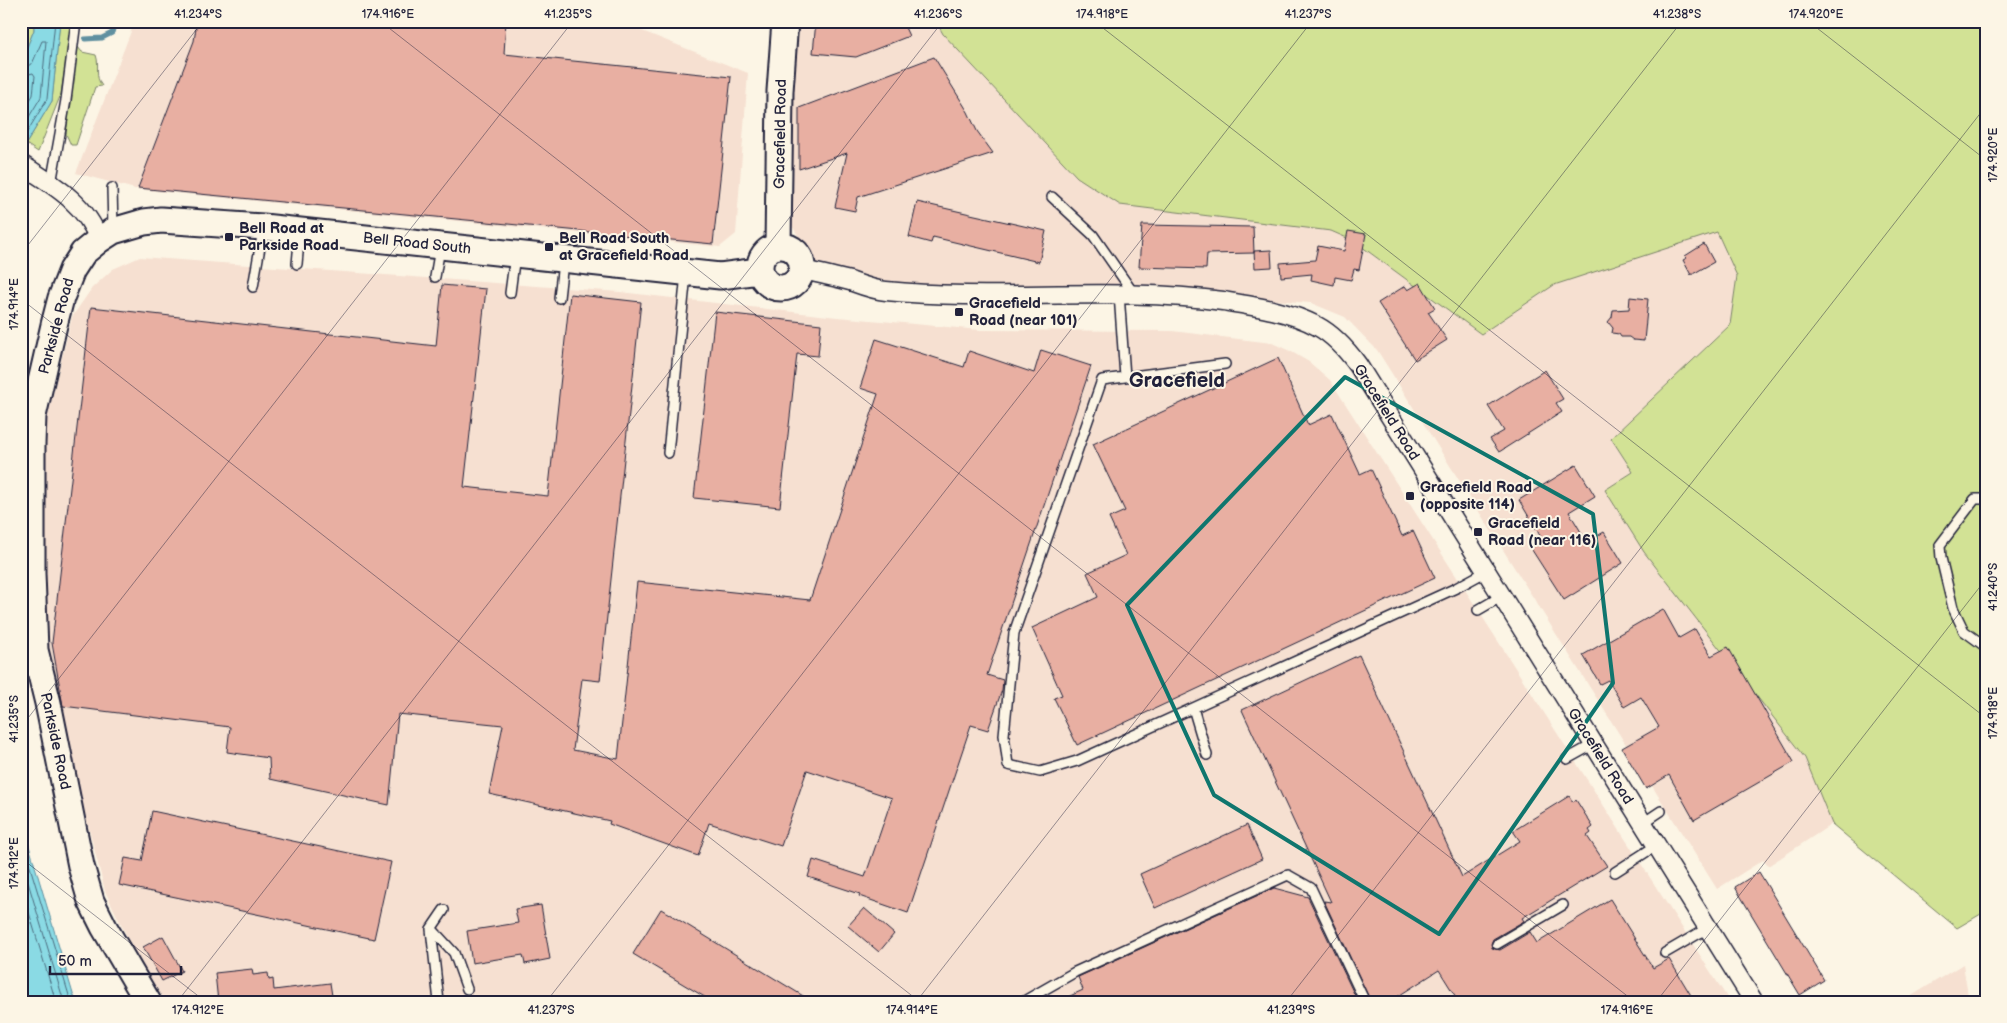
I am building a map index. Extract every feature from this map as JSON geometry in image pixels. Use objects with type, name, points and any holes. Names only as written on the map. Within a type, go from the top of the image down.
[{"type":"main road","name":"Gracefield Road","points":[[778,246],[780,91],[785,21]]},
{"type":"main road","name":"Bell Road South","points":[[106,236],[137,224],[161,220],[263,227],[720,276],[759,270]]},
{"type":"main road","name":"Parkside Road","points":[[106,236],[84,253],[72,270],[61,298],[33,416],[32,573],[35,650],[50,712],[81,866],[91,901],[148,1002]]},
{"type":"main road","points":[[778,246],[792,250],[801,262],[802,270],[795,283],[781,289],[766,284],[759,270],[764,254],[778,246]]},
{"type":"street","points":[[21,164],[68,196],[106,236]]},
{"type":"street","name":"Gracefield Road","points":[[802,270],[884,291],[1001,295],[1173,295],[1244,304],[1290,315],[1318,326],[1336,339],[1358,365],[1754,1002]]},
{"type":"lane","points":[[51,184],[66,100],[76,21]]},
{"type":"lane","points":[[106,236],[112,188]]},
{"type":"lane","points":[[1052,197],[1093,235],[1126,294],[1125,377]]},
{"type":"lane","points":[[253,287],[263,227]]},
{"type":"lane","points":[[297,264],[300,231]]},
{"type":"lane","points":[[435,277],[441,245]]},
{"type":"lane","points":[[510,293],[515,253]]},
{"type":"lane","points":[[559,298],[564,258]]},
{"type":"lane","points":[[668,453],[686,271]]},
{"type":"lane","points":[[1224,364],[1102,380],[1014,634],[1004,735],[1008,765],[1040,772],[1077,761],[1456,588],[1487,572]]},
{"type":"lane","points":[[1986,499],[1975,499],[1940,545],[1941,558],[1953,608],[1964,631],[1986,646]]},
{"type":"lane","points":[[1478,610],[1502,596]]},
{"type":"lane","points":[[1192,708],[1207,755]]},
{"type":"lane","points":[[1567,759],[1594,744]]},
{"type":"lane","points":[[1643,823],[1661,811]]},
{"type":"lane","points":[[1615,872],[1657,845]]},
{"type":"lane","points":[[1026,1000],[1074,972],[1288,875],[1311,888],[1365,1002]]},
{"type":"lane","points":[[1497,944],[1563,905]]},
{"type":"lane","points":[[439,1002],[432,929],[444,910]]},
{"type":"lane","points":[[1665,953],[1708,928]]},
{"type":"lane","points":[[432,929],[454,953],[466,989]]},
{"type":"highlighted area","points":[[1345,377],[1593,514],[1613,683],[1439,934],[1214,795],[1127,605]]},
{"type":"shaded area","points":[[135,21],[617,21],[748,73],[736,234],[720,247],[135,189],[76,173]]},
{"type":"shaded area","points":[[800,21],[936,21],[943,34],[1077,177],[1120,205],[1331,231],[1354,241],[1481,334],[1554,285],[1717,231],[1737,276],[1730,325],[1611,438],[1633,472],[1605,490],[1644,552],[1805,758],[1832,824],[1768,866],[1763,860],[1717,889],[1377,350],[1345,317],[1311,303],[1235,297],[898,288],[819,268],[792,226],[782,196]]},
{"type":"shaded area","points":[[140,257],[620,292],[837,317],[980,330],[1172,331],[1272,343],[1290,351],[1309,362],[1330,380],[1730,1002],[165,1002],[133,949],[105,891],[45,658],[40,446],[72,317],[92,288],[113,269]]},
{"type":"shaded area","points":[[1963,964],[1969,1002],[1902,1002]]},
{"type":"green space","points":[[21,21],[34,21],[34,30],[21,62]]},
{"type":"green space","points":[[60,21],[72,21],[61,94],[38,152],[26,144],[52,101]]},
{"type":"green space","points":[[936,21],[1986,21],[1986,911],[1957,928],[1832,824],[1805,758],[1644,552],[1605,490],[1633,472],[1611,438],[1730,325],[1737,276],[1717,232],[1554,285],[1481,334],[1354,241],[1331,231],[1120,205],[1077,177],[943,34]]},
{"type":"green space","points":[[77,46],[82,52],[96,55],[98,78],[102,86],[95,87],[76,145],[71,145],[66,134]]},
{"type":"water","points":[[34,21],[60,21],[52,101],[21,152],[21,62],[34,30]]},
{"type":"water","points":[[21,819],[77,1002],[26,1002],[21,990]]},
{"type":"building","points":[[197,21],[506,21],[504,54],[731,77],[713,244],[138,188],[194,41]]},
{"type":"building","points":[[816,21],[902,21],[909,36],[856,57],[813,53]]},
{"type":"building","points":[[934,57],[968,112],[977,131],[993,153],[858,197],[855,211],[835,207],[847,153],[799,169],[799,108]]},
{"type":"building","points":[[917,202],[1046,231],[1039,262],[933,237],[931,243],[909,237]]},
{"type":"building","points":[[1142,225],[1253,227],[1254,253],[1207,254],[1206,269],[1139,267]]},
{"type":"building","points":[[1348,231],[1366,234],[1359,270],[1354,269],[1351,280],[1335,277],[1334,285],[1311,280],[1312,274],[1281,277],[1280,263],[1315,260],[1318,246],[1344,251]]},
{"type":"building","points":[[1704,244],[1714,262],[1691,275],[1683,260],[1687,258],[1685,256]]},
{"type":"building","points":[[1271,250],[1272,267],[1255,268],[1254,251]]},
{"type":"building","points":[[1420,283],[1435,308],[1428,312],[1447,340],[1415,360],[1378,303],[1405,286],[1408,290]]},
{"type":"building","points":[[442,285],[486,289],[464,487],[548,496],[570,294],[641,302],[600,681],[582,679],[573,750],[618,759],[637,582],[810,600],[878,394],[860,388],[876,339],[964,367],[969,351],[1034,373],[1041,350],[1091,366],[987,675],[1003,680],[1002,690],[988,730],[971,725],[908,913],[859,896],[860,894],[808,877],[813,860],[865,877],[892,798],[807,770],[781,846],[709,823],[698,856],[609,824],[610,821],[489,794],[503,725],[398,714],[389,805],[270,779],[269,758],[227,752],[230,727],[63,706],[52,643],[91,307],[436,346]]},
{"type":"building","points":[[1630,297],[1648,299],[1644,341],[1621,337],[1619,334],[1612,333],[1613,328],[1608,322],[1612,317],[1613,310],[1629,309]]},
{"type":"building","points":[[715,312],[821,324],[818,356],[797,354],[780,507],[694,498]]},
{"type":"building","points":[[1278,358],[1308,425],[1332,414],[1360,474],[1371,469],[1402,536],[1413,531],[1435,578],[1077,745],[1054,698],[1062,695],[1032,628],[1098,597],[1087,573],[1126,555],[1109,518],[1125,511],[1093,444]]},
{"type":"building","points":[[1545,370],[1563,399],[1556,403],[1562,412],[1499,452],[1490,439],[1504,431],[1488,406]]},
{"type":"building","points":[[1576,465],[1595,496],[1569,512],[1587,542],[1604,532],[1623,563],[1564,600],[1530,547],[1542,539],[1519,500]]},
{"type":"building","points":[[1663,609],[1679,638],[1695,629],[1711,656],[1728,647],[1794,762],[1694,820],[1669,775],[1646,789],[1622,748],[1659,727],[1641,697],[1624,707],[1608,680],[1600,684],[1583,655]]},
{"type":"building","points":[[1359,655],[1462,877],[1520,841],[1513,831],[1569,796],[1573,802],[1576,800],[1593,827],[1589,830],[1591,833],[1587,836],[1607,866],[1522,918],[1524,921],[1493,939],[1492,948],[1500,950],[1530,932],[1537,943],[1610,899],[1653,968],[1669,959],[1695,1002],[1459,1002],[1439,970],[1389,1002],[1371,1002],[1324,901],[1331,902],[1242,710]]},
{"type":"building","points":[[152,811],[391,862],[374,939],[119,885],[125,858],[142,861]]},
{"type":"building","points":[[1247,825],[1262,859],[1155,908],[1140,874]]},
{"type":"building","points":[[1759,872],[1824,980],[1800,995],[1735,887]]},
{"type":"building","points":[[1274,888],[1308,897],[1358,1002],[1057,1002],[1083,990],[1078,977]]},
{"type":"building","points":[[541,905],[550,959],[525,964],[523,955],[472,963],[467,931],[518,923],[515,909]]},
{"type":"building","points":[[864,908],[894,934],[879,952],[848,926]]},
{"type":"building","points":[[661,909],[813,1002],[713,1002],[633,954]]},
{"type":"building","points":[[163,936],[182,971],[162,981],[143,947]]},
{"type":"building","points":[[252,969],[253,975],[268,973],[269,980],[273,979],[274,990],[330,983],[333,1002],[218,1002],[215,973]]},
{"type":"waterway","points":[[85,39],[102,38],[112,33],[115,21]]},
{"type":"place","name":"Bell Road at Parkside Road","points":[[229,237]]},
{"type":"place","name":"Bell Road South at Gracefield Road","points":[[549,247]]},
{"type":"place","name":"Gracefield Road (near 101)","points":[[959,312]]},
{"type":"place","name":"Gracefield Road (opposite 114)","points":[[1410,496]]},
{"type":"place","name":"Gracefield Road (near 116)","points":[[1478,532]]},
{"type":"district","name":"Gracefield","points":[[1177,380]]}]
